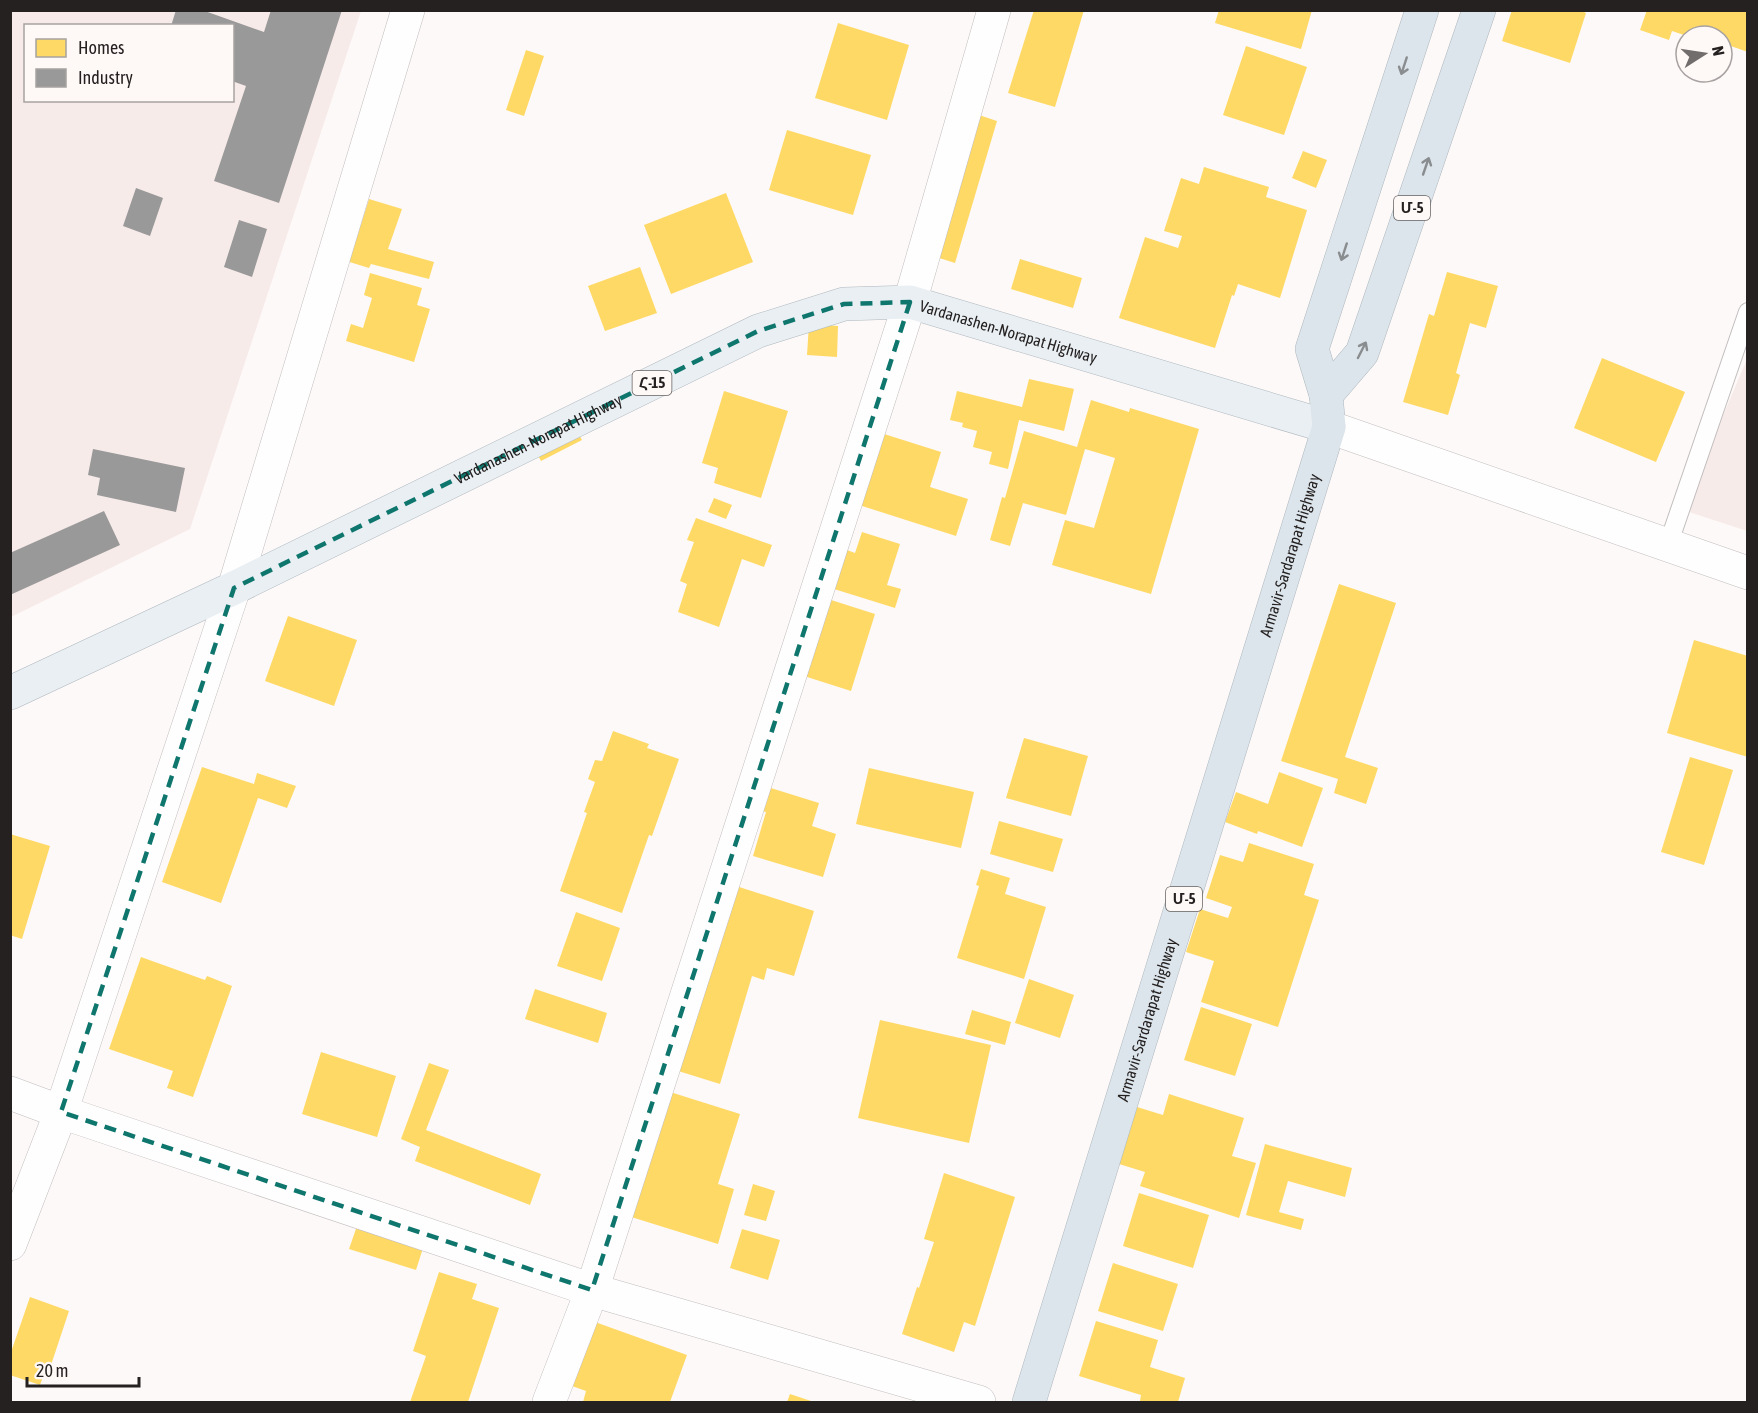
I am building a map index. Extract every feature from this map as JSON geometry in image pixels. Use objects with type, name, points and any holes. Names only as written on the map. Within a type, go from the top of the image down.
[{"type":"highway","points":[[1327,411],[1312,349],[1422,10]]},
{"type":"highway","name":"Armavir-Sardarapat Highway","points":[[1029,1402],[1327,411],[1362,353],[1479,10]]},
{"type":"main road","name":"Vardanashen-Norapat Highway","points":[[10,693],[234,588],[758,331],[844,304],[910,302],[1327,411]]},
{"type":"street","points":[[10,1244],[61,1112],[234,588],[408,10]]},
{"type":"street","points":[[549,1402],[592,1290],[910,302],[994,10]]},
{"type":"street","points":[[1327,411],[1668,545],[1748,573]]},
{"type":"street","points":[[10,1094],[592,1290],[979,1402]]},
{"type":"lane","points":[[1668,545],[1748,312]]},
{"type":"highlighted area","points":[[910,302],[592,1290],[61,1112],[234,588],[758,331],[844,304]]},
{"type":"shaded area","points":[[11,11],[361,11],[190,529],[11,617]]},
{"type":"shaded area","points":[[1747,359],[1747,531],[1683,510]]},
{"type":"building: Homes","points":[[1034,10],[1084,10],[1055,107],[1008,93]]},
{"type":"building: Homes","points":[[1219,10],[1312,10],[1301,49],[1215,23]]},
{"type":"building: Homes","points":[[1512,10],[1580,10],[1586,13],[1570,63],[1502,41]]},
{"type":"building: Homes","points":[[1647,10],[1743,10],[1748,12],[1748,52],[1734,47],[1734,24],[1674,24],[1674,32],[1672,31],[1669,40],[1640,30]]},
{"type":"building: Homes","points":[[838,23],[909,45],[887,120],[815,98]]},
{"type":"building: Homes","points":[[1246,46],[1307,67],[1284,135],[1223,115]]},
{"type":"building: Homes","points":[[526,50],[544,56],[524,116],[506,110]]},
{"type":"building: Homes","points":[[976,114],[997,121],[955,263],[933,256]]},
{"type":"building: Homes","points":[[787,130],[871,155],[853,215],[769,190]]},
{"type":"building: Homes","points":[[1303,151],[1327,160],[1316,188],[1292,178]]},
{"type":"building: Homes","points":[[1204,167],[1269,187],[1266,197],[1307,210],[1280,298],[1238,284],[1234,296],[1232,295],[1215,348],[1119,318],[1145,237],[1178,248],[1182,236],[1164,231],[1181,178],[1199,184]]},
{"type":"building: Homes","points":[[726,193],[753,262],[671,294],[644,225]]},
{"type":"building: Homes","points":[[369,199],[402,209],[388,249],[434,262],[429,279],[371,264],[369,268],[330,256],[356,240]]},
{"type":"building: Homes","points":[[1020,259],[1082,278],[1073,308],[1011,289]]},
{"type":"building: Homes","points":[[640,267],[657,313],[605,331],[588,286]]},
{"type":"building: Homes","points":[[1447,272],[1498,286],[1486,328],[1470,323],[1456,373],[1460,375],[1448,415],[1403,402],[1429,314],[1434,316]]},
{"type":"building: Homes","points":[[370,273],[422,288],[417,305],[430,309],[414,362],[346,341],[351,324],[363,328],[372,298],[364,295]]},
{"type":"building: Homes","points":[[809,324],[838,326],[837,357],[807,355]]},
{"type":"building: Homes","points":[[1602,358],[1685,392],[1656,462],[1574,428]]},
{"type":"building: Homes","points":[[1029,379],[1074,389],[1064,431],[1019,420],[1008,469],[989,464],[992,452],[973,447],[977,431],[962,427],[963,423],[950,420],[957,391],[1022,407]]},
{"type":"building: Homes","points":[[724,391],[788,411],[761,498],[714,483],[718,468],[702,463]]},
{"type":"building: Homes","points":[[1091,400],[1129,412],[1130,408],[1199,429],[1151,594],[1052,565],[1065,520],[1094,528],[1115,458],[1085,449],[1066,515],[1023,503],[1010,546],[990,540],[1002,497],[1005,498],[1024,431],[1077,447]]},
{"type":"building: Homes","points":[[575,428],[582,440],[541,461],[534,448]]},
{"type":"building: Homes","points":[[881,433],[941,452],[930,487],[968,499],[956,536],[859,505]]},
{"type":"building: Homes","points":[[714,498],[732,505],[726,519],[708,512]]},
{"type":"building: Homes","points":[[696,518],[772,545],[764,567],[742,559],[719,627],[678,612],[687,584],[680,581],[694,542],[687,540]]},
{"type":"building: Homes","points":[[862,532],[900,544],[887,585],[901,589],[895,608],[834,589],[847,550],[855,553]]},
{"type":"building: Homes","points":[[1339,584],[1396,603],[1345,757],[1378,768],[1366,804],[1334,793],[1338,779],[1281,761]]},
{"type":"building: Homes","points":[[828,599],[875,614],[851,691],[804,676]]},
{"type":"building: Homes","points":[[288,616],[357,640],[334,706],[265,681]]},
{"type":"building: Homes","points":[[1694,640],[1748,656],[1748,757],[1667,733]]},
{"type":"building: Homes","points":[[613,731],[649,744],[647,748],[679,759],[622,913],[560,891],[587,813],[584,812],[595,782],[588,779],[595,760],[602,761]]},
{"type":"building: Homes","points":[[1024,738],[1088,756],[1071,816],[1006,798]]},
{"type":"building: Homes","points":[[1690,757],[1733,770],[1704,865],[1661,852]]},
{"type":"building: Homes","points":[[202,767],[254,784],[257,773],[296,786],[287,808],[258,798],[221,903],[162,882]]},
{"type":"building: Homes","points":[[869,768],[974,792],[961,848],[856,824]]},
{"type":"building: Homes","points":[[1279,772],[1323,788],[1302,847],[1225,822],[1236,792],[1268,804]]},
{"type":"building: Homes","points":[[761,785],[819,803],[812,826],[836,834],[823,877],[753,856],[766,812],[753,809]]},
{"type":"building: Homes","points":[[999,821],[1063,839],[1053,872],[990,854]]},
{"type":"building: Homes","points":[[10,834],[50,846],[22,939],[10,935]]},
{"type":"building: Homes","points":[[1249,843],[1314,864],[1304,895],[1319,900],[1278,1027],[1201,1002],[1214,961],[1186,952],[1200,909],[1228,918],[1232,907],[1206,898],[1220,855],[1243,862]]},
{"type":"building: Homes","points":[[981,869],[1010,878],[1005,894],[1046,907],[1024,979],[957,958],[979,886],[976,885]]},
{"type":"building: Homes","points":[[733,885],[814,911],[794,976],[767,968],[764,980],[752,976],[720,1084],[675,1070]]},
{"type":"building: Homes","points":[[576,912],[620,928],[602,981],[557,966]]},
{"type":"building: Homes","points":[[141,957],[205,980],[207,976],[232,986],[193,1097],[167,1088],[173,1071],[109,1049]]},
{"type":"building: Homes","points":[[1029,979],[1074,995],[1060,1038],[1015,1023]]},
{"type":"building: Homes","points":[[535,989],[607,1013],[598,1043],[525,1019]]},
{"type":"building: Homes","points":[[1201,1007],[1252,1024],[1235,1076],[1184,1060]]},
{"type":"building: Homes","points":[[972,1010],[1011,1022],[1005,1045],[965,1034]]},
{"type":"building: Homes","points":[[880,1020],[991,1045],[969,1143],[858,1118]]},
{"type":"building: Homes","points":[[321,1052],[396,1076],[377,1137],[302,1114]]},
{"type":"building: Homes","points":[[429,1063],[449,1070],[426,1130],[541,1174],[530,1205],[415,1161],[420,1147],[401,1139]]},
{"type":"building: Homes","points":[[667,1091],[740,1114],[718,1184],[734,1189],[718,1244],[628,1216]]},
{"type":"building: Homes","points":[[1169,1094],[1244,1118],[1232,1156],[1256,1163],[1239,1218],[1140,1186],[1145,1172],[1119,1164],[1137,1107],[1163,1115]]},
{"type":"building: Homes","points":[[1265,1144],[1352,1168],[1345,1197],[1288,1181],[1279,1212],[1304,1219],[1301,1230],[1246,1215]]},
{"type":"building: Homes","points":[[944,1173],[1015,1197],[975,1326],[964,1322],[954,1352],[902,1334],[934,1242],[924,1239]]},
{"type":"building: Homes","points":[[753,1184],[775,1191],[766,1221],[744,1215]]},
{"type":"building: Homes","points":[[1139,1193],[1209,1215],[1193,1268],[1123,1246]]},
{"type":"building: Homes","points":[[358,1223],[424,1245],[416,1270],[349,1249]]},
{"type":"building: Homes","points":[[742,1229],[780,1240],[768,1280],[730,1268]]},
{"type":"building: Homes","points":[[1113,1263],[1178,1284],[1163,1331],[1098,1311]]},
{"type":"building: Homes","points":[[439,1272],[477,1284],[472,1299],[499,1308],[468,1402],[410,1402],[426,1356],[413,1351]]},
{"type":"building: Homes","points":[[30,1297],[69,1311],[51,1365],[48,1363],[40,1385],[10,1375],[10,1355]]},
{"type":"building: Homes","points":[[1096,1321],[1158,1340],[1150,1367],[1185,1378],[1178,1402],[1140,1401],[1141,1395],[1079,1376]]},
{"type":"building: Homes","points":[[595,1322],[687,1355],[670,1402],[583,1402],[586,1391],[572,1386]]},
{"type":"building: Homes","points":[[790,1394],[814,1402],[787,1402]]},
{"type":"building: Industry","points":[[176,10],[202,10],[264,32],[271,10],[342,10],[279,203],[214,181],[246,86],[234,82],[234,24],[172,24]]},
{"type":"building: Industry","points":[[136,188],[163,198],[150,236],[123,226]]},
{"type":"building: Industry","points":[[239,220],[267,229],[252,277],[224,267]]},
{"type":"building: Industry","points":[[93,449],[185,468],[176,512],[97,495],[100,478],[88,475]]},
{"type":"building: Industry","points":[[104,511],[120,545],[10,595],[10,553]]}]
